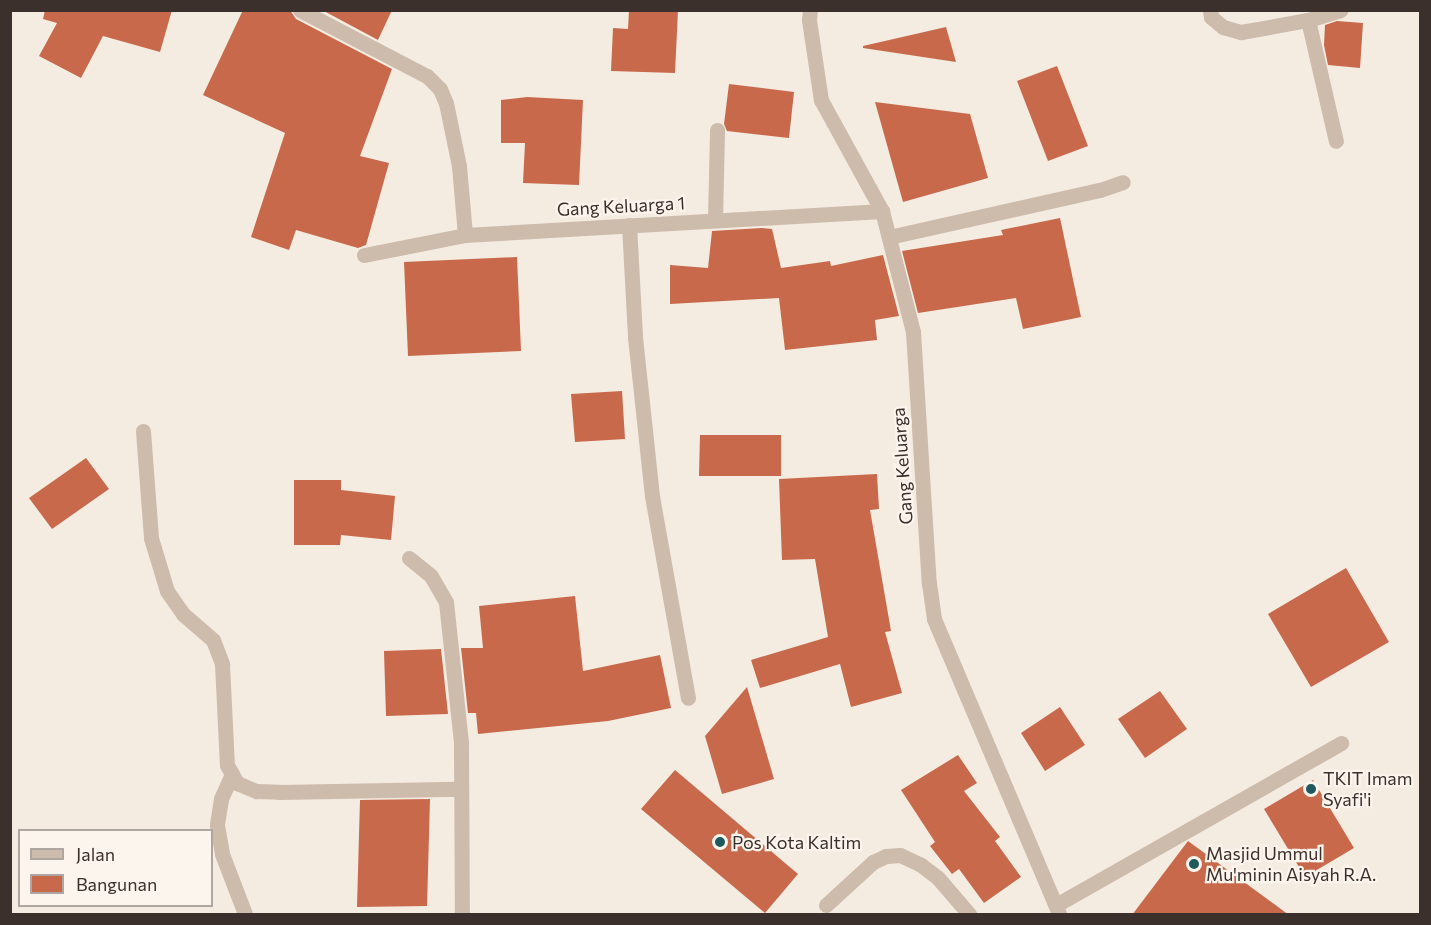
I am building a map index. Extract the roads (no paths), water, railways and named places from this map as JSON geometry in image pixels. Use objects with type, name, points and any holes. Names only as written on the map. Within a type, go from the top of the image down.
[{"type":"street","points":[[300,10],[428,76],[440,89],[446,103],[459,166],[465,235]]},
{"type":"street","name":"Gang Keluarga","points":[[810,10],[809,20],[821,100],[882,211],[913,332],[929,583],[934,619],[1058,910]]},
{"type":"street","points":[[1210,10],[1211,17],[1223,27],[1241,32],[1308,20],[1341,10]]},
{"type":"street","points":[[1308,20],[1336,141]]},
{"type":"street","points":[[715,220],[717,130]]},
{"type":"street","points":[[889,237],[1100,190],[1123,182]]},
{"type":"street","name":"Gang Keluarga 1","points":[[364,255],[465,235],[882,211]]},
{"type":"street","points":[[629,225],[635,337],[652,496],[688,698]]},
{"type":"street","points":[[143,431],[151,538],[166,591],[183,614],[213,640],[222,664],[227,765],[237,783],[256,791],[459,789]]},
{"type":"street","points":[[409,558],[431,576],[446,602],[461,743],[459,789],[462,915]]},
{"type":"street","points":[[1058,910],[1341,743]]},
{"type":"street","points":[[232,774],[221,800],[217,825],[222,854],[245,915]]},
{"type":"street","points":[[825,906],[873,862],[886,856],[900,855],[921,865],[938,878],[969,915]]},
{"type":"place","name":"TKIT Imam Syafi'i","points":[[1311,789]]},
{"type":"place","name":"Pos Kota Kaltim","points":[[720,842]]},
{"type":"place","name":"Masjid Ummul Mu'minin Aisyah R.A.","points":[[1194,864]]}]
